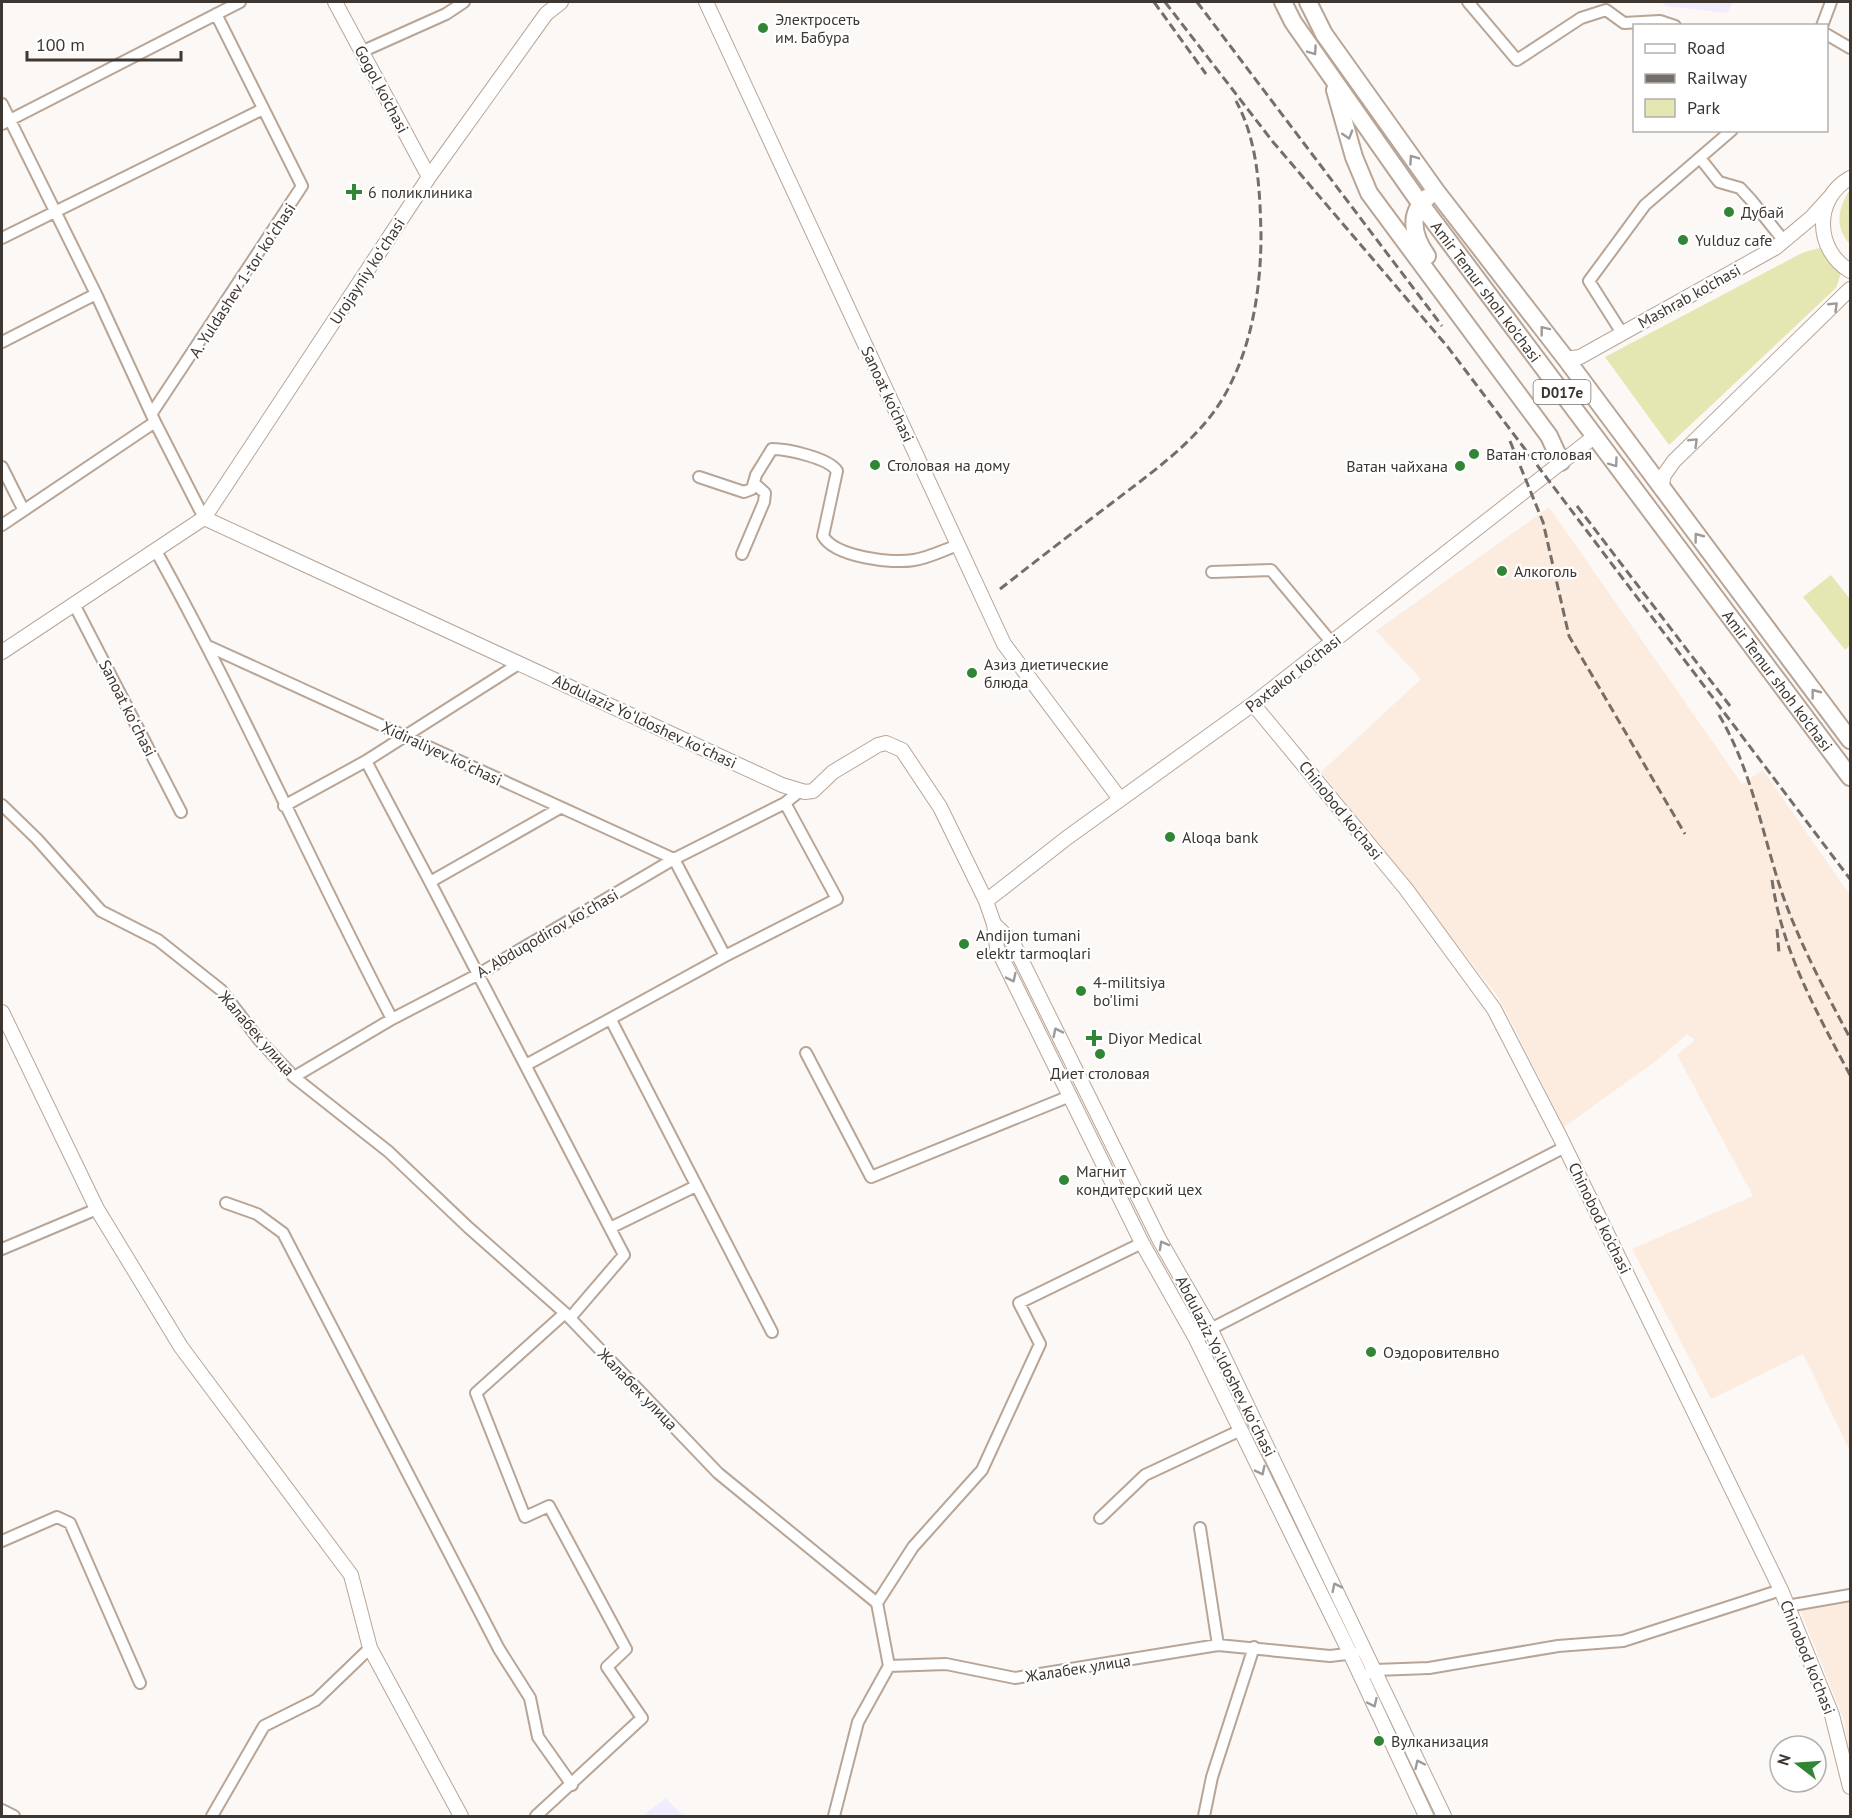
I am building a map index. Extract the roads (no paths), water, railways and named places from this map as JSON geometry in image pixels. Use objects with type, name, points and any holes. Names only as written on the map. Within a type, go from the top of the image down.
[{"type":"main road","name":"Gogol ko'chasi","points":[[335,2],[429,177]]},
{"type":"main road","name":"Urоjayniy koʻchasi","points":[[204,518],[429,177],[546,14],[561,2]]},
{"type":"main road","name":"Sanoat ko'chasi","points":[[706,2],[1004,644],[1120,799]]},
{"type":"main road","name":"Amir Temur shoh ko'chasi","points":[[1283,2],[1293,22],[1420,204],[1851,777]]},
{"type":"main road","name":"Amir Temur shoh ko'chasi","points":[[1311,4],[1324,34],[1436,191],[1566,359],[1851,740]]},
{"type":"main road","points":[[1332,79],[1352,148],[1370,193],[1549,436],[1561,462]]},
{"type":"main road","name":"Mashrab ko'chasi","points":[[1566,359],[1580,357],[1784,241],[1811,218],[1850,178]]},
{"type":"main road","points":[[1436,191],[1420,204],[1414,218],[1418,244],[1560,438],[1561,462]]},
{"type":"main road","points":[[1831,196],[1823,220],[1826,245],[1835,259],[1851,271]]},
{"type":"main road","points":[[1661,488],[1665,475],[1674,461],[1851,290]]},
{"type":"main road","name":"Paxtakor ko'chasi","points":[[986,901],[1120,799],[1253,704],[1595,436]]},
{"type":"main road","points":[[2,652],[204,518]]},
{"type":"main road","name":"Abdulaziz Yoʻldoshev koʻchasi","points":[[204,518],[782,785],[813,791],[833,772],[878,745],[896,746],[906,754],[940,807],[986,901],[994,924],[997,948],[1142,1243],[1195,1337],[1241,1430],[1350,1653],[1426,1816]]},
{"type":"main road","name":"Chinobod ko'chasi","points":[[1253,704],[1406,889],[1490,1003],[1565,1147],[1781,1590],[1832,1715],[1851,1787]]},
{"type":"main road","name":"Abdulaziz Yoʻldoshev koʻchasi","points":[[994,924],[1012,941],[1159,1239],[1210,1328],[1444,1816]]},
{"type":"main road","points":[[2,1012],[97,1209],[182,1347],[351,1575],[370,1648],[461,1816]]},
{"type":"main road","points":[[1084,1123],[1098,1115]]},
{"type":"street","points":[[5,122],[240,2]]},
{"type":"street","points":[[361,52],[446,14],[464,2]]},
{"type":"street","points":[[1468,2],[1517,60],[1581,18],[1606,10],[1624,22],[1660,21],[1669,24]]},
{"type":"street","points":[[1823,24],[1831,2]]},
{"type":"street","name":"A. Yuldashev 1-tor koʻchasi","points":[[154,418],[302,188],[216,14]]},
{"type":"street","points":[[1828,35],[1851,48]]},
{"type":"street","points":[[2,105],[5,122],[96,294],[204,518]]},
{"type":"street","points":[[2,238],[263,109]]},
{"type":"street","points":[[1622,333],[1589,281],[1645,205],[1730,132]]},
{"type":"street","points":[[1700,158],[1719,182],[1740,188],[1784,241]]},
{"type":"street","points":[[2,342],[96,294]]},
{"type":"street","points":[[2,525],[154,418]]},
{"type":"street","points":[[699,477],[744,492],[752,489],[756,475],[772,449],[830,462],[837,471],[837,478],[823,536],[826,541],[856,555],[891,561],[916,560],[958,545]]},
{"type":"street","points":[[2,467],[23,510]]},
{"type":"street","points":[[742,554],[764,502],[765,493],[755,484]]},
{"type":"street","points":[[156,551],[210,647],[284,806],[392,1019]]},
{"type":"street","points":[[1212,572],[1271,570],[1332,643]]},
{"type":"street","name":"Sanoat koʻchasi","points":[[74,604],[181,812]]},
{"type":"street","name":"Xidiraliyev koʻchasi","points":[[210,647],[674,859]]},
{"type":"street","points":[[284,806],[366,761],[520,663]]},
{"type":"street","points":[[366,761],[624,1255],[567,1316],[476,1393],[525,1517],[549,1506],[626,1649],[607,1667],[642,1718],[536,1816]]},
{"type":"street","name":"A. Abduqodirov koʻchasi","points":[[294,1077],[392,1019],[477,975],[674,859],[785,803],[800,790]]},
{"type":"street","points":[[526,1065],[725,956],[837,899],[785,803]]},
{"type":"street","name":"Жалабек улица","points":[[2,805],[37,839],[101,911],[158,940],[221,990],[260,1041],[294,1077],[389,1152],[567,1316],[718,1473],[877,1603]]},
{"type":"street","points":[[430,882],[560,807]]},
{"type":"street","points":[[674,859],[725,956]]},
{"type":"street","points":[[611,1020],[772,1332]]},
{"type":"street","points":[[806,1053],[871,1177],[1070,1096]]},
{"type":"street","points":[[1195,1337],[1565,1147]]},
{"type":"street","points":[[610,1228],[696,1186]]},
{"type":"street","points":[[226,1203],[257,1214],[283,1233],[500,1649],[530,1698],[538,1737],[572,1785]]},
{"type":"street","points":[[2,1249],[97,1209]]},
{"type":"street","points":[[834,1816],[858,1722],[889,1666],[877,1603],[913,1547],[982,1470],[1040,1344],[1019,1303],[1142,1243]]},
{"type":"street","points":[[1100,1518],[1145,1475],[1241,1430]]},
{"type":"street","points":[[2,1541],[57,1517],[70,1523],[140,1683]]},
{"type":"street","points":[[1200,1528],[1218,1645]]},
{"type":"street","points":[[1360,1677],[1375,1670],[1429,1668],[1558,1646],[1623,1641],[1781,1590]]},
{"type":"street","points":[[1787,1606],[1851,1595]]},
{"type":"street","name":"Жалабек улица","points":[[889,1666],[946,1664],[1015,1678],[1218,1645],[1330,1656],[1367,1652]]},
{"type":"street","points":[[1204,1816],[1212,1777],[1254,1647]]},
{"type":"street","points":[[212,1816],[264,1726],[316,1700],[370,1648]]},
{"type":"street","points":[[2,1810],[14,1816]]},
{"type":"railway","points":[[1154,2],[1206,74]]},
{"type":"railway","points":[[1165,2],[1273,142],[1447,346],[1850,879]]},
{"type":"railway","points":[[1197,2],[1442,326]]},
{"type":"railway","points":[[1000,589],[1143,480],[1176,452],[1207,421],[1230,385],[1245,350],[1250,331],[1261,254],[1260,201],[1256,166],[1249,133],[1236,101]]},
{"type":"railway","points":[[1510,441],[1543,522],[1569,636],[1685,834]]},
{"type":"railway","points":[[1577,506],[1730,706]]},
{"type":"railway","points":[[1719,715],[1747,776],[1779,884],[1794,924],[1811,963],[1850,1038]]},
{"type":"railway","points":[[1772,880],[1792,957],[1813,1005],[1850,1075]]},
{"type":"railway","points":[[1777,929],[1779,953]]},
{"type":"place","name":"Электросеть им. Бабура","points":[[763,28]]},
{"type":"place","name":"6 поликлиника","points":[[354,192]]},
{"type":"place","name":"Дубай","points":[[1729,212]]},
{"type":"place","name":"Yulduz cafe","points":[[1683,240]]},
{"type":"place","name":"Ватан столовая","points":[[1474,454]]},
{"type":"place","name":"Столовая на дому","points":[[875,465]]},
{"type":"place","name":"Ватан чайхана","points":[[1460,466]]},
{"type":"place","name":"Алкоголь","points":[[1502,571]]},
{"type":"place","name":"Азиз диетические блюда","points":[[972,673]]},
{"type":"place","name":"Aloqa bank","points":[[1170,837]]},
{"type":"place","name":"Andijon tumani elektr tarmoqlari","points":[[964,944]]},
{"type":"place","name":"4-militsiya bo'limi","points":[[1081,991]]},
{"type":"place","name":"Diyor Medical","points":[[1094,1038]]},
{"type":"place","name":"Диет столовая","points":[[1100,1054]]},
{"type":"place","name":"Магнит кондитерский цех","points":[[1064,1180]]},
{"type":"place","name":"Оэдоровителвно","points":[[1371,1352]]},
{"type":"place","name":"Вулканизация","points":[[1379,1741]]}]
